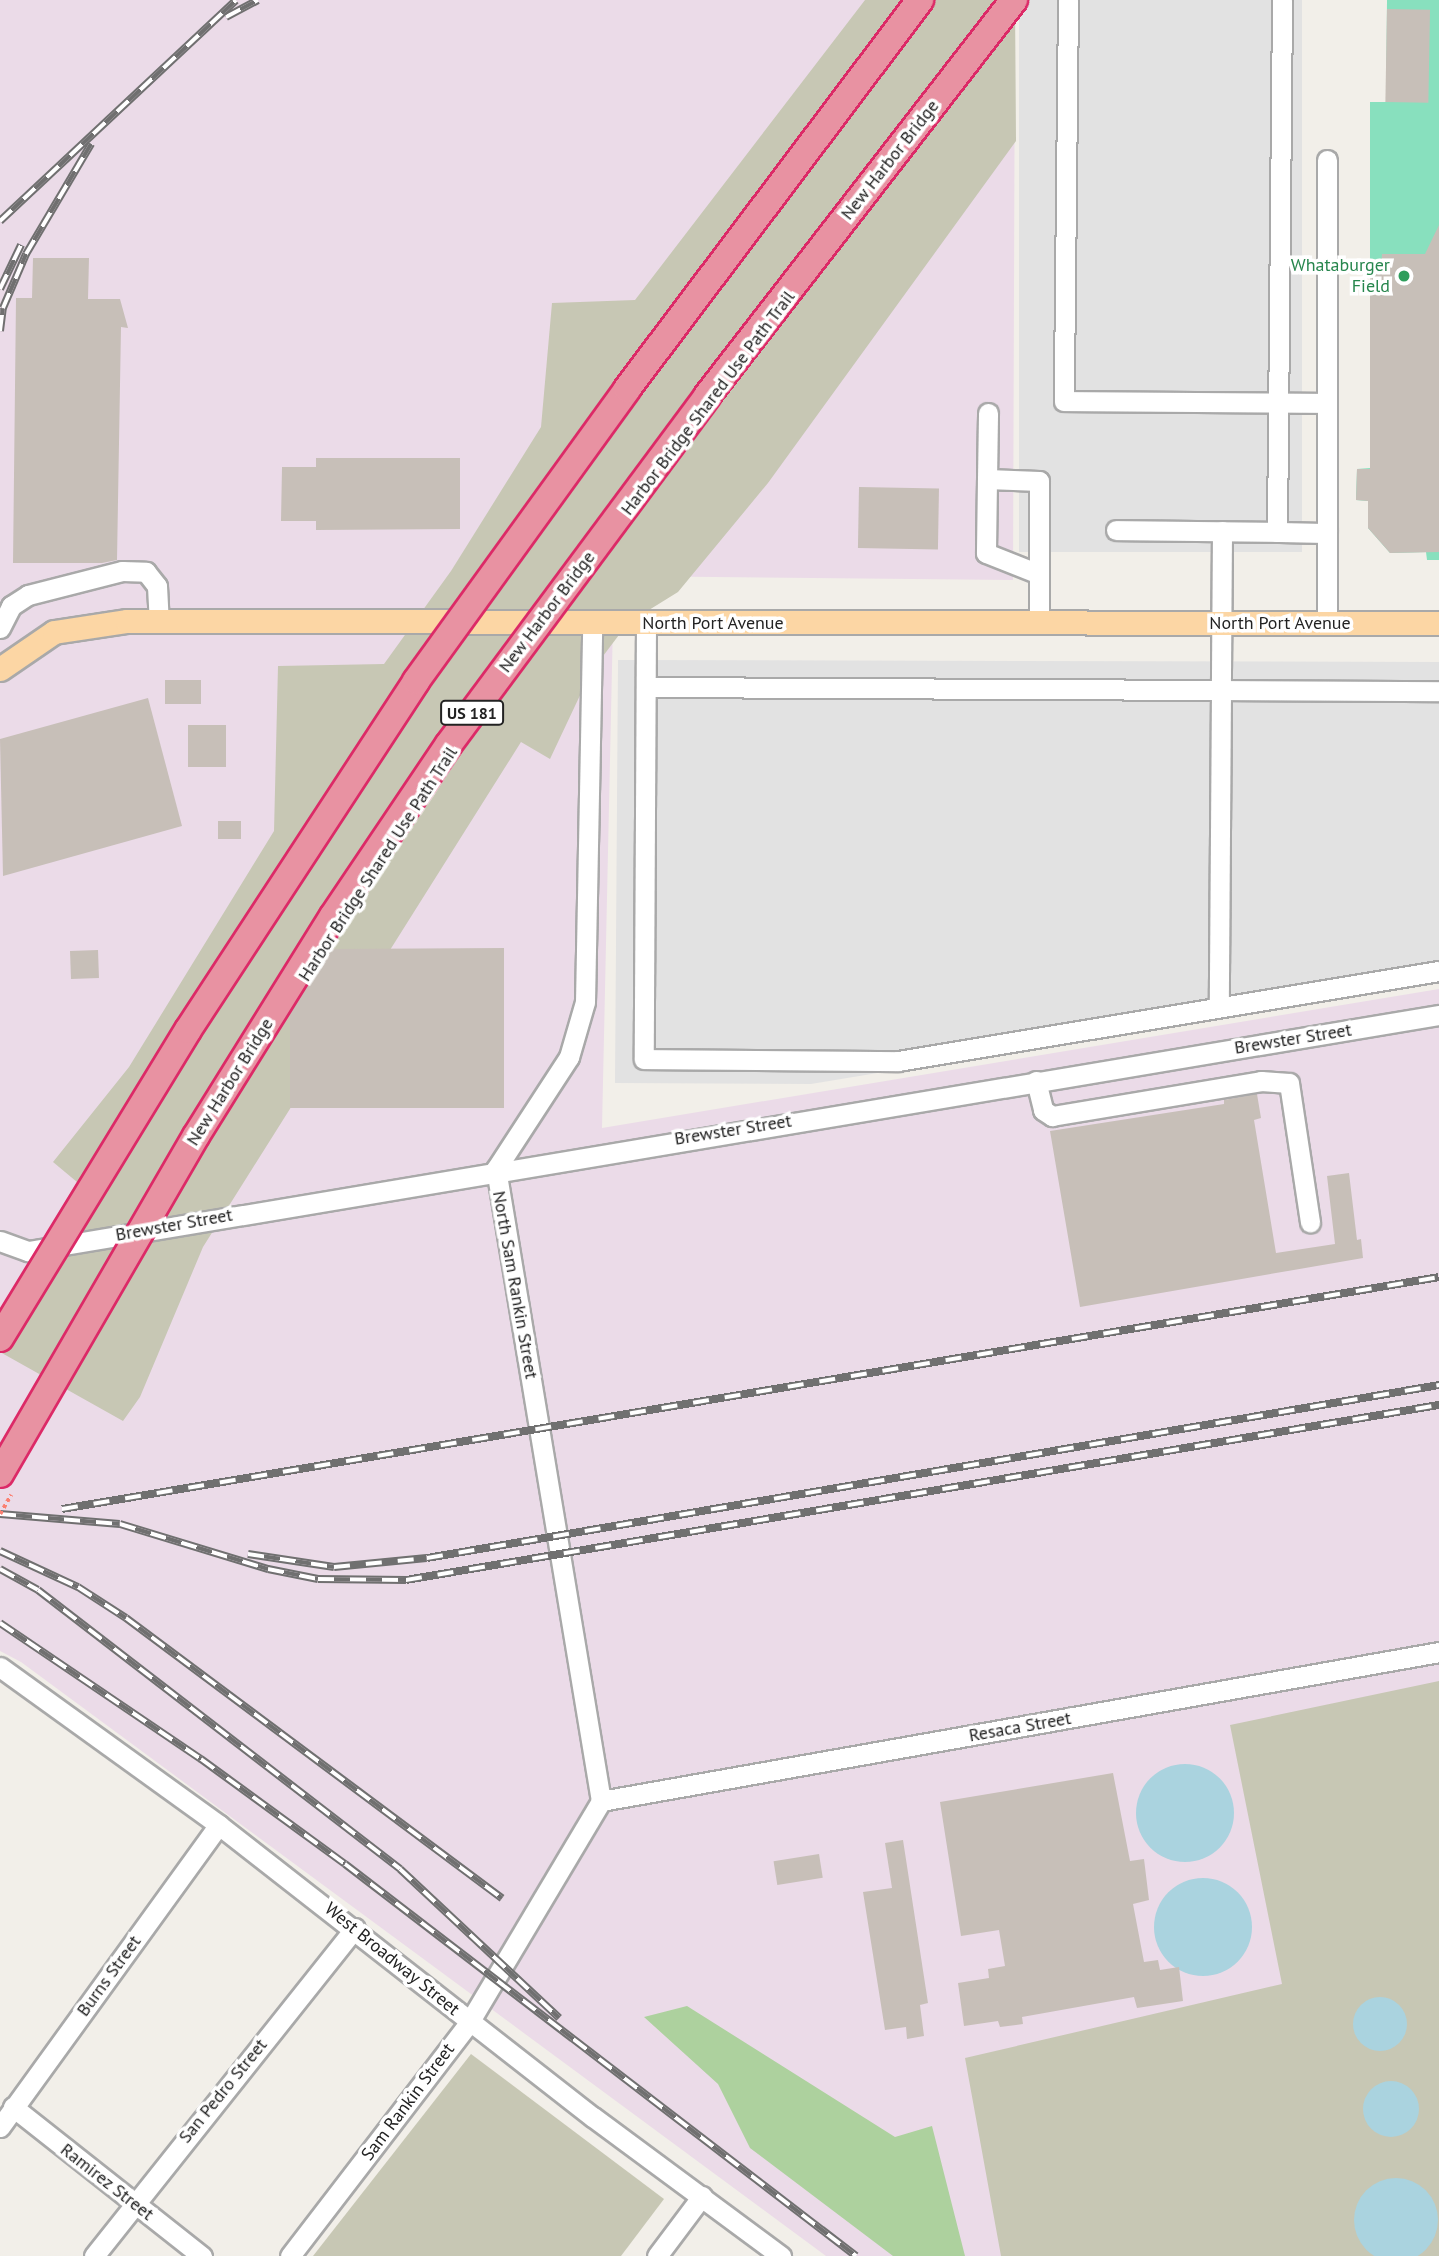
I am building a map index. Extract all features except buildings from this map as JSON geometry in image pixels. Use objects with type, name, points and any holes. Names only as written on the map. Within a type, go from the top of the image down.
[{"type":"highway","points":[[0,1338],[188,1030],[416,681],[627,389],[920,0]]},
{"type":"highway","name":"New Harbor Bridge","points":[[6,1483],[196,1136],[333,916],[449,744],[707,396],[1014,0]]},
{"type":"main road","name":"North Port Avenue","points":[[2,664],[54,632],[159,621],[1439,623]]},
{"type":"street","points":[[1068,0],[1064,401],[1327,403]]},
{"type":"street","points":[[1277,532],[1282,0]]},
{"type":"street","points":[[1327,160],[1327,623]]},
{"type":"street","points":[[988,413],[986,553],[1039,574]]},
{"type":"street","points":[[987,479],[1039,481],[1039,623]]},
{"type":"street","points":[[1116,530],[1327,533]]},
{"type":"street","points":[[1219,1007],[1222,531]]},
{"type":"street","points":[[0,628],[11,606],[28,595],[122,571],[146,572],[157,586],[159,621]]},
{"type":"street","name":"North Sam Rankin Street","points":[[592,623],[585,1002],[569,1057],[496,1169],[601,1801]]},
{"type":"street","points":[[646,623],[644,1059],[898,1061],[1439,971]]},
{"type":"street","points":[[646,687],[1439,691]]},
{"type":"street","name":"Brewster Street","points":[[0,1241],[28,1251],[496,1169],[1439,1015]]},
{"type":"street","points":[[1036,1081],[1043,1110],[1052,1115],[1261,1081],[1289,1083],[1310,1222]]},
{"type":"street","name":"Resaca Street","points":[[601,1801],[1439,1652]]},
{"type":"street","name":"West Broadway Street","points":[[0,1668],[219,1825],[355,1928],[470,2021],[781,2256]]},
{"type":"street","name":"Sam Rankin Street","points":[[290,2256],[470,2021],[520,1943],[601,1801]]},
{"type":"street","name":"Burns Street","points":[[0,2127],[219,1825]]},
{"type":"street","name":"San Pedro Street","points":[[94,2256],[133,2202],[355,1928]]},
{"type":"street","name":"Ramirez Street","points":[[13,2107],[202,2256]]},
{"type":"street","points":[[657,2256],[702,2196]]},
{"type":"path","points":[[0,1514],[6,1483]]},
{"type":"shaded area","points":[[0,0],[1015,0],[1013,580],[614,576],[602,1128],[1439,989],[1439,2256],[826,2256],[21,1662],[0,1651]]},
{"type":"shaded area","points":[[865,0],[1015,0],[1016,141],[768,483],[678,592],[628,623],[591,672],[550,759],[521,742],[203,1247],[140,1397],[123,1421],[0,1352],[0,1311],[77,1182],[53,1162],[129,1067],[274,831],[278,666],[384,664],[451,571],[541,427],[552,303],[635,300]]},
{"type":"shaded area","points":[[1019,0],[1302,0],[1302,552],[1019,552]]},
{"type":"shaded area","points":[[618,660],[1439,662],[1439,980],[811,1084],[615,1083]]},
{"type":"shaded area","points":[[1439,1681],[1439,2256],[1001,2256],[965,2058],[1282,1984],[1230,1725]]},
{"type":"shaded area","points":[[471,2054],[664,2199],[621,2256],[313,2256]]},
{"type":"green space","name":"Whataburger Field","points":[[1387,0],[1439,0],[1439,560],[1427,560],[1426,552],[1390,553],[1368,528],[1368,501],[1356,500],[1357,469],[1370,468],[1370,102],[1386,102]]},
{"type":"green space","points":[[687,2006],[895,2137],[932,2126],[965,2256],[893,2256],[750,2148],[718,2084],[644,2017]]},
{"type":"water","points":[[1185,1764],[1204,1768],[1219,1779],[1230,1794],[1234,1813],[1230,1832],[1219,1847],[1204,1858],[1185,1862],[1166,1858],[1151,1847],[1140,1832],[1136,1813],[1140,1794],[1151,1779],[1166,1768]]},
{"type":"water","points":[[1203,1878],[1222,1882],[1237,1893],[1248,1908],[1252,1927],[1248,1946],[1237,1961],[1222,1972],[1203,1976],[1184,1972],[1169,1961],[1158,1946],[1154,1927],[1158,1908],[1169,1893],[1184,1882]]},
{"type":"water","points":[[1380,1997],[1399,2005],[1407,2024],[1399,2043],[1380,2051],[1361,2043],[1353,2024],[1361,2005]]},
{"type":"water","points":[[1386,2081],[1396,2081],[1411,2089],[1417,2098],[1417,2120],[1411,2129],[1396,2137],[1386,2137],[1368,2125],[1363,2114],[1363,2104],[1375,2086]]},
{"type":"water","points":[[1396,2178],[1412,2181],[1426,2190],[1435,2204],[1438,2220],[1435,2236],[1426,2250],[1412,2259],[1396,2262],[1380,2259],[1366,2250],[1357,2236],[1354,2220],[1357,2204],[1366,2190],[1380,2181]]},
{"type":"railway","points":[[0,221],[236,0]]},
{"type":"railway","points":[[226,17],[258,0]]},
{"type":"railway","points":[[0,331],[3,308],[26,254],[91,144]]},
{"type":"railway","points":[[0,289],[21,245]]},
{"type":"railway","points":[[62,1509],[1439,1277]]},
{"type":"railway","points":[[248,1554],[334,1567],[427,1558],[1439,1385]]},
{"type":"railway","points":[[0,1514],[120,1524],[268,1569],[318,1579],[406,1580],[1439,1405]]},
{"type":"railway","points":[[0,1551],[78,1587],[126,1618],[502,1898]]},
{"type":"railway","points":[[0,1569],[38,1590],[400,1869],[559,2018]]},
{"type":"railway","points":[[0,1623],[201,1759],[345,1864],[856,2256]]},
{"type":"place","name":"Whataburger Field","points":[[1404,276]]}]
